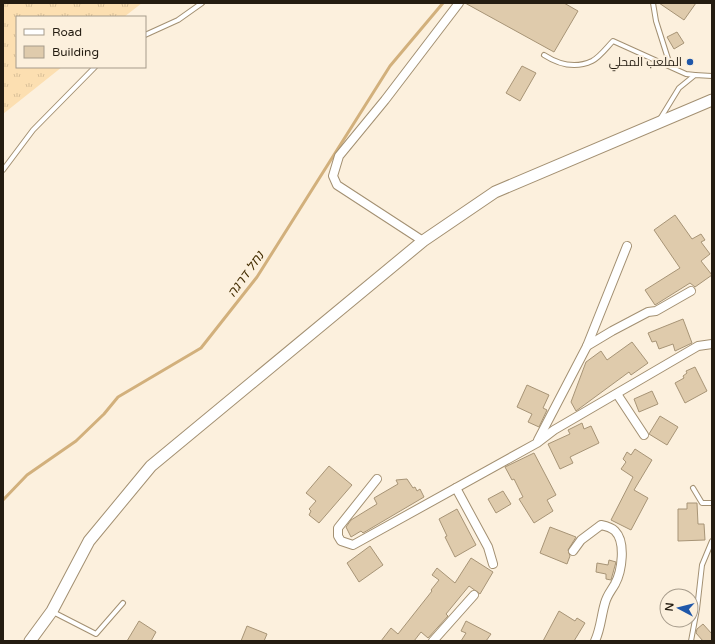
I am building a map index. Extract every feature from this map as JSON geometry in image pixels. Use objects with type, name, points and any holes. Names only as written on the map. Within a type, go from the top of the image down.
[{"type":"street","points":[[423,241],[337,185],[333,176],[339,156],[385,100],[459,3]]},
{"type":"street","points":[[33,640],[52,611],[89,541],[151,466],[423,241],[495,192],[712,100]]},
{"type":"street","points":[[537,443],[549,417],[587,346],[627,246]]},
{"type":"street","points":[[587,346],[612,330],[648,312],[656,310],[691,291]]},
{"type":"street","points":[[377,479],[341,524],[338,536],[341,541],[354,544],[537,443],[554,430],[698,346],[712,344]]},
{"type":"street","points":[[616,394],[644,435]]},
{"type":"street","points":[[456,488],[488,547],[493,564]]},
{"type":"street","points":[[573,551],[582,540],[601,524],[610,527],[616,532],[621,545],[618,575],[615,584],[608,593],[604,606],[601,628],[595,641]]},
{"type":"street","points":[[433,641],[474,595]]},
{"type":"lane","points":[[146,35],[178,20],[202,3]]},
{"type":"lane","points":[[653,3],[656,21],[670,65]]},
{"type":"lane","points":[[544,55],[565,65],[578,64],[593,60],[613,41],[670,65],[686,74],[712,76]]},
{"type":"lane","points":[[3,170],[33,130],[94,68]]},
{"type":"lane","points":[[658,122],[680,88],[695,75]]},
{"type":"lane","points":[[693,488],[702,503],[712,503]]},
{"type":"lane","points":[[691,641],[697,609],[702,565],[712,541]]},
{"type":"lane","points":[[52,611],[96,634],[123,603]]},
{"type":"green space","points":[[3,3],[142,3],[125,16],[16,16],[16,68],[61,68],[3,114]]},
{"type":"building","points":[[465,3],[564,3],[578,11],[554,52]]},
{"type":"building","points":[[659,3],[696,3],[684,20]]},
{"type":"building","points":[[677,32],[684,43],[674,49],[667,37]]},
{"type":"building","points":[[522,66],[536,73],[520,101],[506,93]]},
{"type":"building","points":[[675,215],[692,239],[701,234],[705,240],[701,242],[710,254],[701,261],[712,275],[695,287],[690,283],[655,305],[645,290],[680,268],[654,230]]},
{"type":"building","points":[[683,319],[692,343],[675,351],[673,344],[659,349],[656,341],[652,342],[648,333]]},
{"type":"building","points":[[632,342],[648,363],[631,375],[629,372],[576,411],[571,402],[586,362],[601,351],[607,360]]},
{"type":"building","points":[[695,367],[707,391],[685,403],[675,383],[684,378],[683,376],[687,373],[686,371]]},
{"type":"building","points":[[527,385],[549,395],[543,408],[547,410],[539,427],[528,422],[532,414],[517,407]]},
{"type":"building","points":[[652,391],[658,404],[639,412],[634,399]]},
{"type":"building","points":[[660,416],[678,427],[667,445],[649,434]]},
{"type":"building","points":[[582,423],[584,429],[591,426],[599,443],[570,457],[573,463],[560,469],[548,444],[570,434],[568,430]]},
{"type":"building","points":[[635,449],[652,460],[634,490],[648,498],[631,530],[611,520],[633,477],[621,469],[626,462],[623,459],[627,452],[631,455]]},
{"type":"building","points":[[534,453],[556,495],[547,500],[553,511],[534,523],[519,499],[523,497],[514,479],[512,480],[505,467]]},
{"type":"building","points":[[329,466],[352,485],[319,523],[309,515],[311,511],[309,509],[316,501],[306,493]]},
{"type":"building","points":[[407,479],[413,488],[415,487],[417,491],[420,489],[424,497],[363,533],[361,531],[351,537],[346,527],[351,520],[377,504],[374,498],[398,484],[396,480]]},
{"type":"building","points":[[503,491],[511,504],[496,513],[488,499]]},
{"type":"building","points":[[687,503],[697,503],[698,524],[704,524],[705,540],[678,541],[678,509],[687,509]]},
{"type":"building","points":[[457,509],[476,545],[455,557],[445,537],[447,536],[439,519]]},
{"type":"building","points":[[550,527],[576,537],[568,550],[570,556],[567,564],[540,553]]},
{"type":"building","points":[[370,546],[383,565],[359,582],[347,563]]},
{"type":"building","points":[[471,558],[493,572],[480,594],[469,586],[446,614],[448,616],[428,638],[421,632],[414,641],[381,641],[391,628],[398,634],[432,591],[431,590],[439,580],[432,575],[437,568],[455,583]]},
{"type":"building","points":[[609,560],[616,562],[611,580],[606,579],[606,574],[596,572],[597,563],[608,565]]},
{"type":"building","points":[[559,611],[575,621],[577,618],[585,623],[574,641],[543,641]]},
{"type":"building","points":[[139,621],[156,632],[151,641],[127,641]]},
{"type":"building","points":[[466,621],[491,634],[486,641],[461,641],[466,633],[461,631]]},
{"type":"building","points":[[703,624],[712,634],[712,641],[703,641],[696,633]]},
{"type":"building","points":[[247,626],[267,634],[264,641],[241,641]]},
{"type":"waterway","name":"נחל דרגה","points":[[3,500],[27,475],[76,441],[104,414],[118,397],[201,348],[257,277],[390,66],[443,3]]},
{"type":"place","name":"الملعب المحلي","points":[[690,62]]}]
